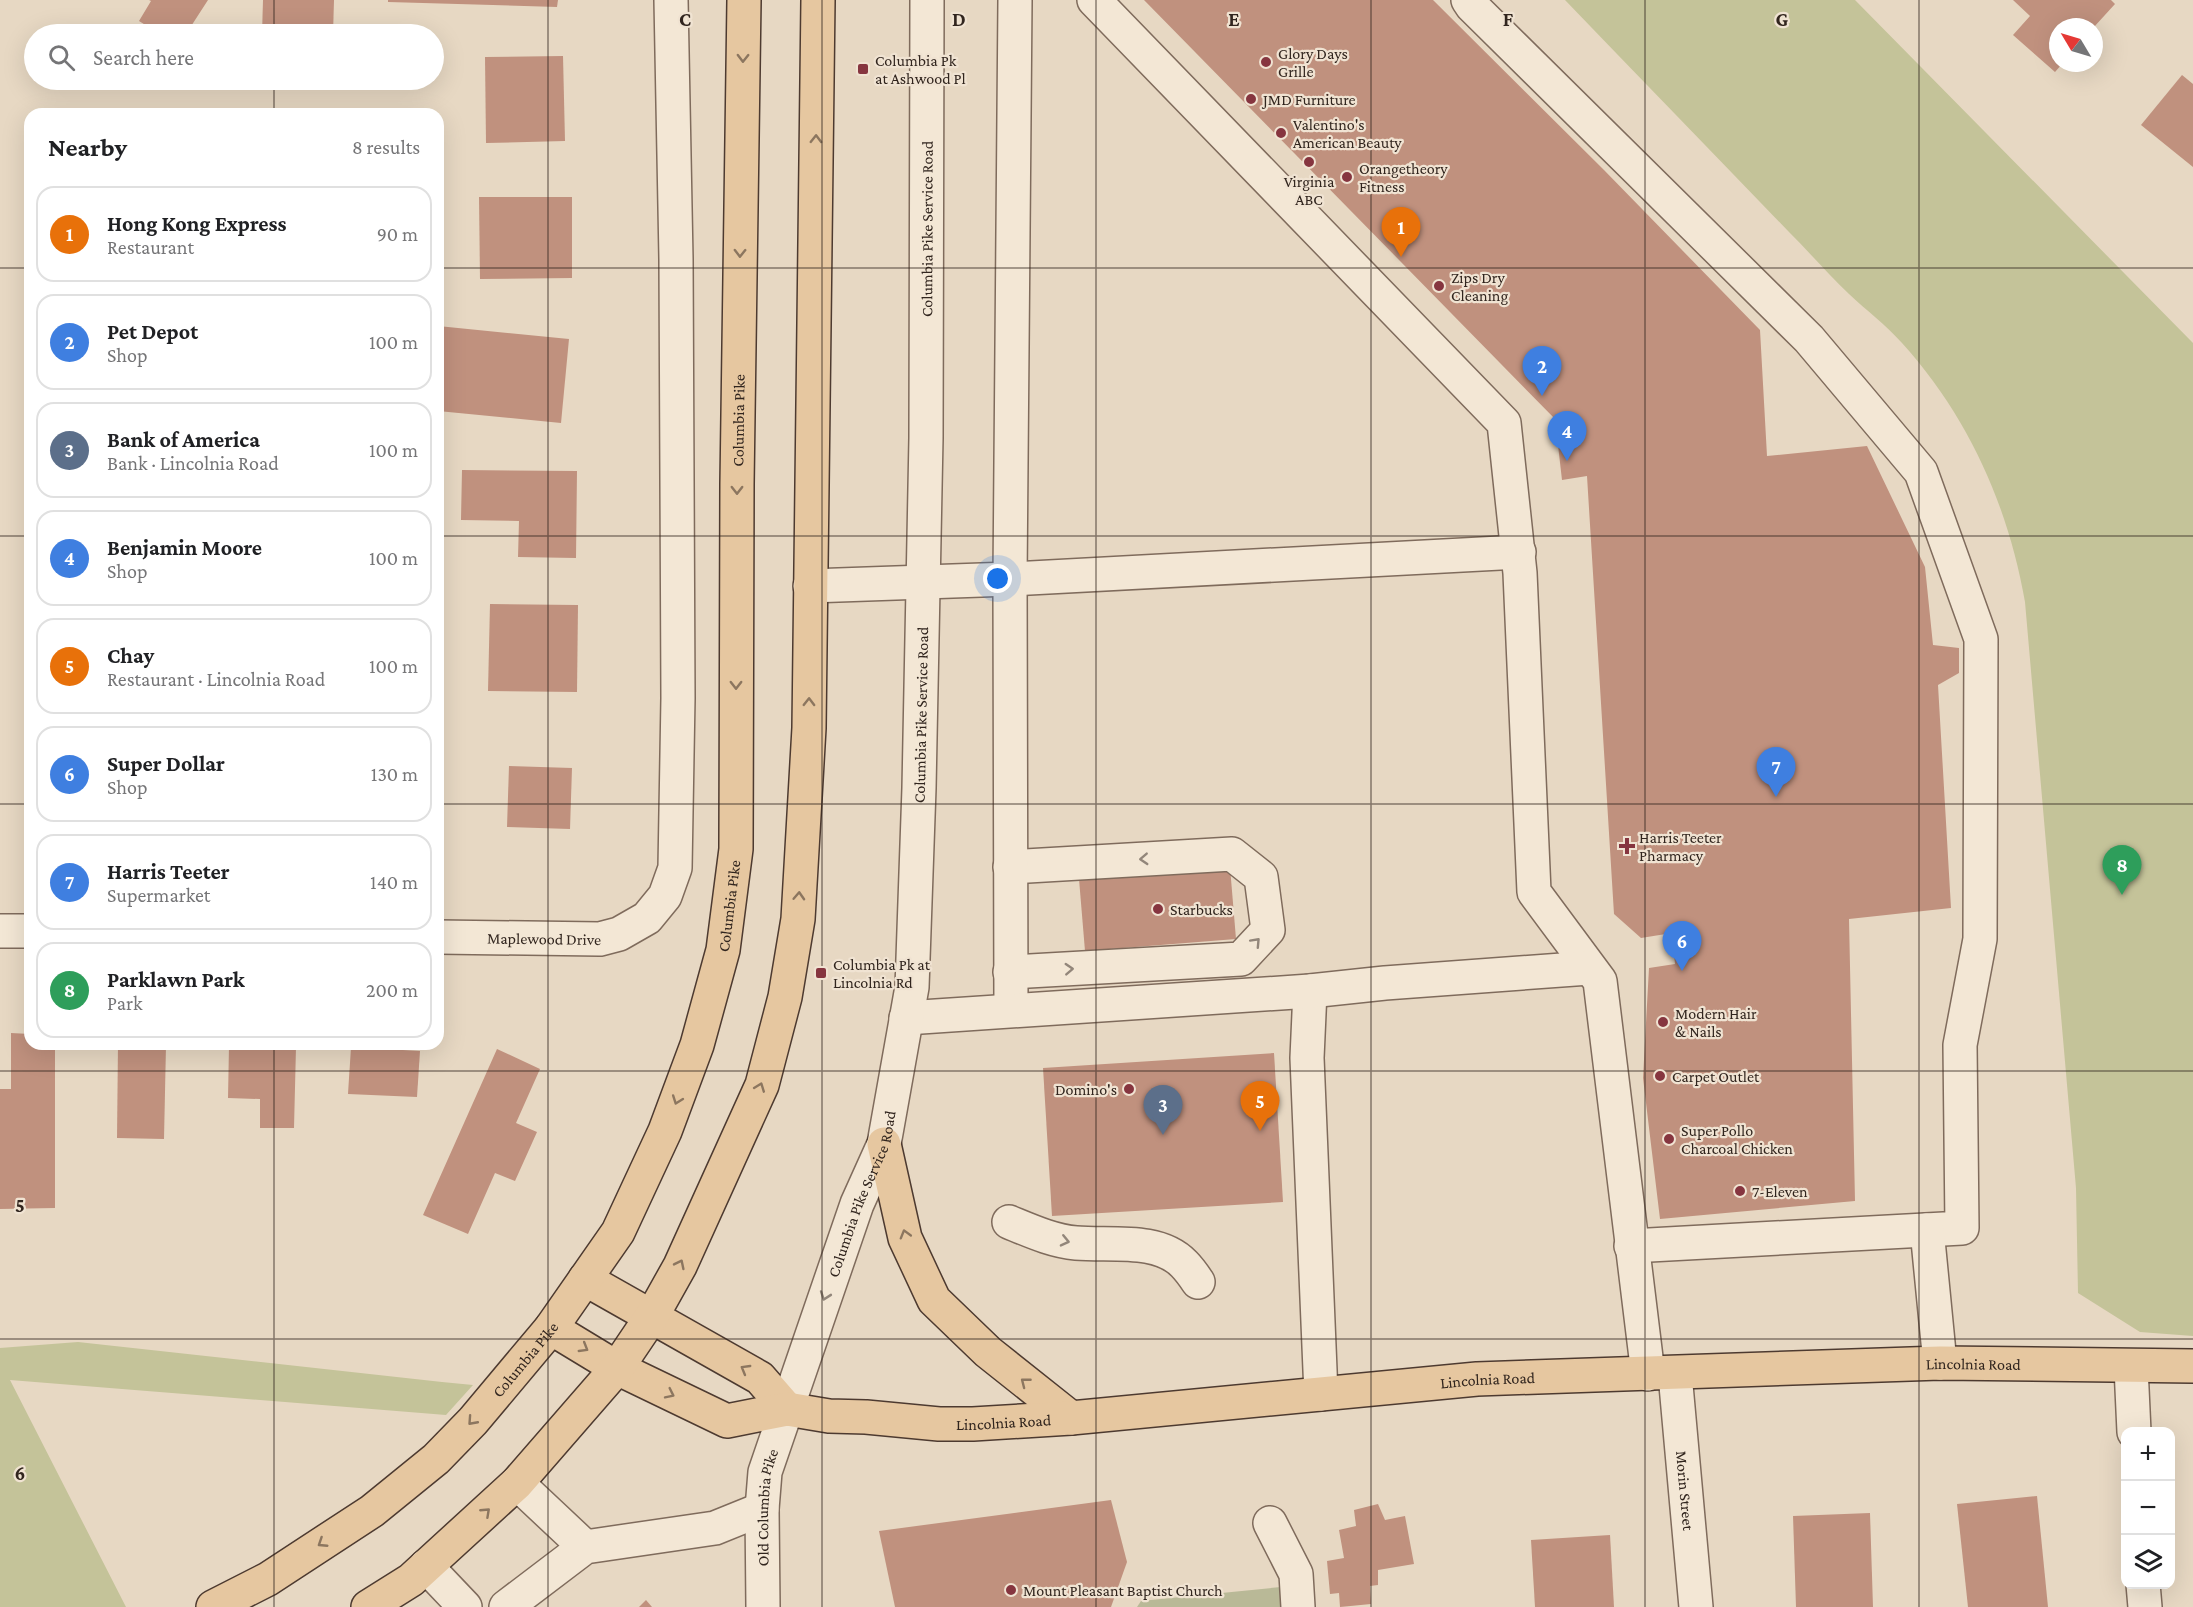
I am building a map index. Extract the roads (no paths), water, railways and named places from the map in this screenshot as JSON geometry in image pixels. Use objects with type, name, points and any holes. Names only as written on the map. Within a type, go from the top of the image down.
[{"type":"main road","name":"Columbia Pike","points":[[213,1607],[268,1579],[372,1511],[436,1459],[472,1421],[551,1328],[618,1232],[665,1131],[697,1045],[723,950],[735,860],[737,484],[744,0]]},
{"type":"main road","points":[[368,1607],[411,1580],[518,1483],[617,1368],[652,1316],[680,1266],[762,1085],[785,997],[799,907],[809,728],[818,0]]},
{"type":"main road","points":[[884,1144],[905,1238],[934,1300],[988,1353],[1071,1418]]},
{"type":"main road","points":[[585,1279],[760,1378],[787,1409]]},
{"type":"main road","name":"Lincolnia Road","points":[[551,1328],[617,1368],[727,1421],[787,1409],[829,1416],[939,1424],[974,1424],[1071,1418],[1477,1379],[1940,1364],[2193,1366]]},
{"type":"street","name":"Maplewood Drive","points":[[444,936],[600,939],[619,934],[646,918],[665,896],[675,868],[678,698],[676,283],[671,0]]},
{"type":"street","name":"Columbia Pike Service Road","points":[[787,1409],[857,1204],[884,1144],[912,976],[919,788],[926,438],[927,0]]},
{"type":"street","points":[[1011,1010],[1010,579],[1015,0]]},
{"type":"street","name":"Morin Street","points":[[1095,0],[1504,423],[1518,552],[1534,892],[1600,981],[1631,1246],[1661,1374],[1696,1607]]},
{"type":"street","points":[[1468,0],[1809,339],[1921,472],[1981,639],[1980,939],[1960,1045],[1962,1228],[1631,1246]]},
{"type":"street","points":[[810,586],[923,584],[1518,552]]},
{"type":"street","points":[[1010,972],[1241,959],[1268,930],[1261,877],[1232,854],[1011,867]]},
{"type":"street","points":[[0,931],[24,931]]},
{"type":"street","points":[[906,1018],[1310,991],[1385,983],[1589,968]]},
{"type":"street","points":[[1310,991],[1307,1058],[1321,1394]]},
{"type":"street","points":[[1009,1222],[1042,1235],[1074,1243],[1153,1247],[1171,1254],[1183,1263],[1198,1282]]},
{"type":"street","points":[[1927,1230],[1940,1364]]},
{"type":"street","points":[[2131,1367],[2134,1427]]},
{"type":"street","name":"Old Columbia Pike","points":[[763,1607],[762,1509],[765,1472],[787,1409]]},
{"type":"street","points":[[518,1483],[585,1547]]},
{"type":"street","points":[[506,1607],[585,1547],[715,1528],[762,1509]]},
{"type":"street","points":[[1270,1523],[1296,1574],[1298,1607]]},
{"type":"street","points":[[426,1566],[465,1607]]},
{"type":"street","points":[[2143,1589],[2145,1607]]},
{"type":"place","name":"Glory Days Grille","points":[[1266,62]]},
{"type":"place","name":"Columbia Pk at Ashwood Pl","points":[[863,69]]},
{"type":"place","name":"JMD Furniture","points":[[1251,99]]},
{"type":"place","name":"Valentino's American Beauty","points":[[1281,133]]},
{"type":"place","name":"Virginia ABC","points":[[1309,162]]},
{"type":"place","name":"Orangetheory Fitness","points":[[1347,177]]},
{"type":"place","name":"Hong Kong Express","points":[[1401,257]]},
{"type":"place","name":"Zips Dry Cleaning","points":[[1439,286]]},
{"type":"place","name":"Pet Depot","points":[[1542,396]]},
{"type":"place","name":"Benjamin Moore","points":[[1567,461]]},
{"type":"place","name":"Harris Teeter","points":[[1776,797]]},
{"type":"place","name":"Harris Teeter Pharmacy","points":[[1627,846]]},
{"type":"place","name":"Parklawn Park","points":[[2122,895]]},
{"type":"place","name":"Starbucks","points":[[1158,909]]},
{"type":"place","name":"Super Dollar","points":[[1682,971]]},
{"type":"place","name":"Columbia Pk at Lincolnia Rd","points":[[821,973]]},
{"type":"place","name":"Modern Hair & Nails","points":[[1663,1022]]},
{"type":"place","name":"Carpet Outlet","points":[[1660,1076]]},
{"type":"place","name":"Domino's","points":[[1129,1089]]},
{"type":"place","name":"Chay","points":[[1260,1131]]},
{"type":"place","name":"Bank of America","points":[[1163,1135]]},
{"type":"place","name":"Super Pollo Charcoal Chicken","points":[[1669,1139]]},
{"type":"place","name":"7-Eleven","points":[[1740,1191]]},
{"type":"place","name":"Mount Pleasant Baptist Church","points":[[1011,1590]]}]
